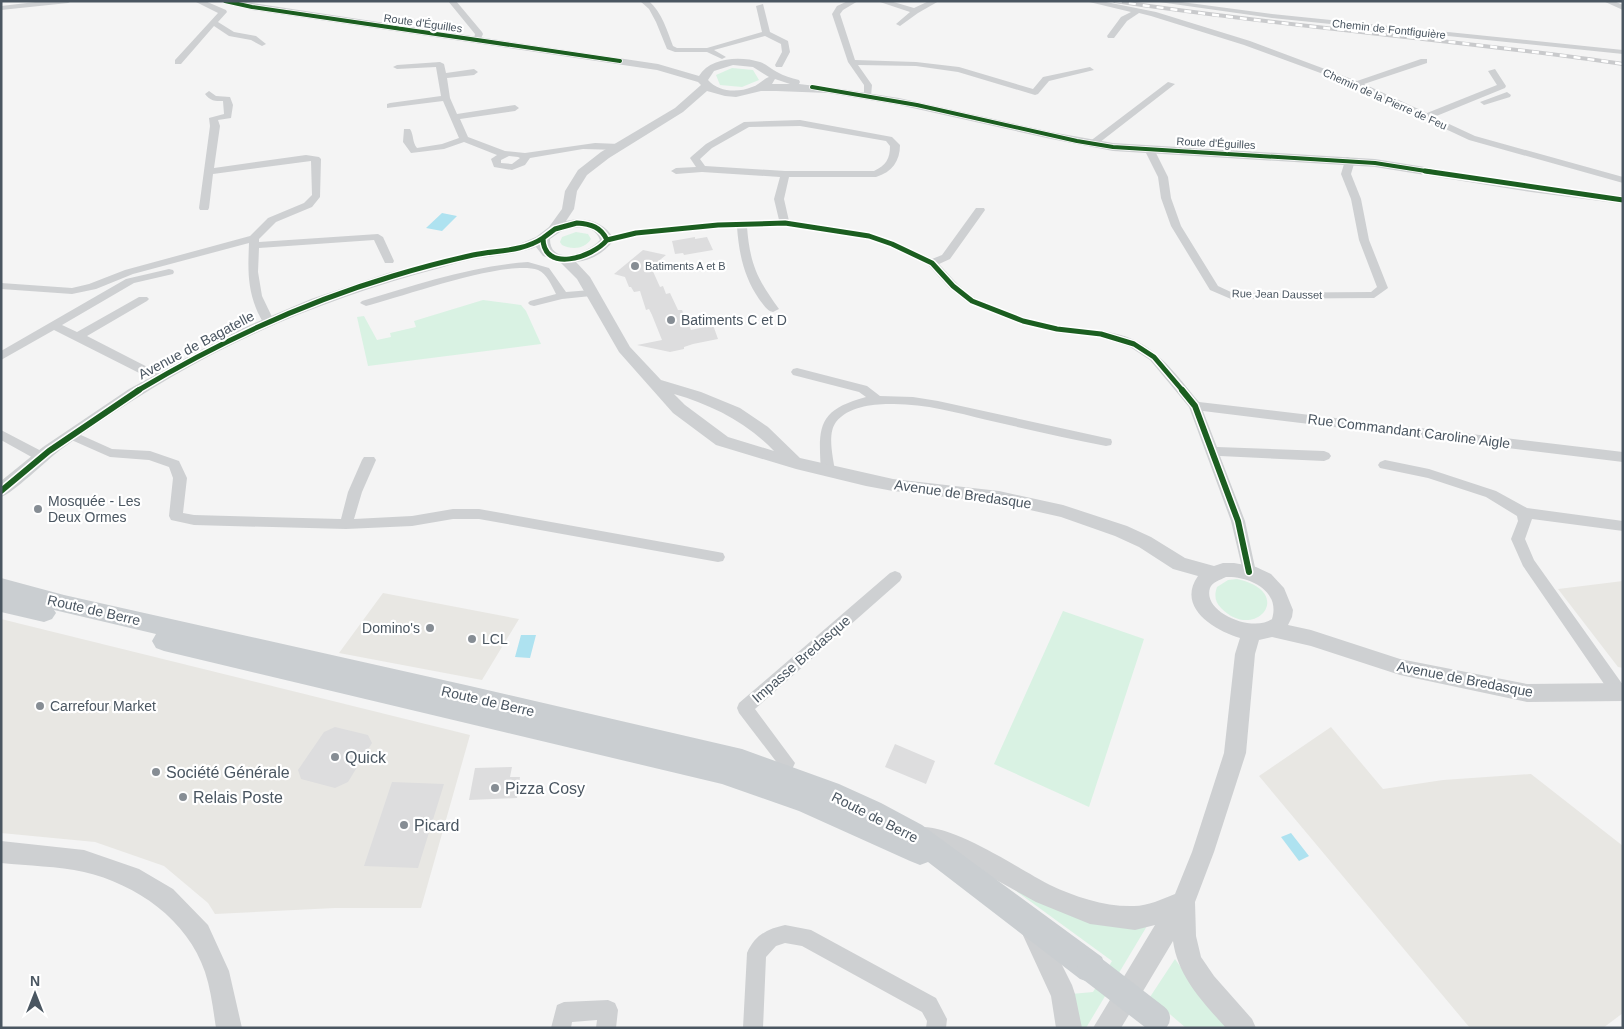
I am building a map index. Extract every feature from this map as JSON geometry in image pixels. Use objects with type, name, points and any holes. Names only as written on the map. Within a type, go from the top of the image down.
[{"type":"main road","name":"Route de Berre","points":[[1,587],[73,606],[470,696],[742,761],[782,774],[871,812],[915,835],[955,867],[1024,915],[1162,1023]]},
{"type":"main road","name":"Route de Berre","points":[[1,603],[722,772],[806,801],[955,867]]},
{"type":"street","points":[[3,1],[1,7],[68,1]]},
{"type":"street","points":[[178,62],[223,12],[198,1]]},
{"type":"street","name":"Route d'Éguilles","points":[[225,1],[255,4],[658,67],[704,83],[721,92],[748,92],[762,88],[812,87]]},
{"type":"street","points":[[452,1],[479,34],[476,40]]},
{"type":"street","points":[[644,1],[652,8],[670,46],[675,50],[708,50],[716,46],[766,33],[785,43],[786,52],[779,65]]},
{"type":"street","points":[[854,1],[840,8],[836,14],[852,62],[868,85],[867,96]]},
{"type":"street","points":[[881,1],[915,11]]},
{"type":"street","points":[[900,24],[915,11],[936,1]]},
{"type":"street","name":"Chemin de la Pierre de Feu","points":[[1089,1],[1153,14],[1247,44],[1356,84],[1434,122],[1490,144],[1623,180]]},
{"type":"street","name":"Chemin de Fontfiguière","points":[[1156,1],[1410,32],[1623,52]]},
{"type":"street","points":[[1607,1],[1623,8]]},
{"type":"street","points":[[760,6],[766,33]]},
{"type":"street","points":[[1111,36],[1124,19],[1136,12]]},
{"type":"street","points":[[213,22],[232,34],[253,38],[262,44]]},
{"type":"street","points":[[679,110],[704,83],[704,74],[718,63],[708,50]]},
{"type":"street","points":[[1356,84],[1424,61]]},
{"type":"street","name":"Route d'Éguilles","points":[[658,67],[737,62],[754,64],[767,70],[770,74],[812,87],[867,96],[1092,144],[1347,160],[1623,200]]},
{"type":"street","points":[[852,62],[916,64],[959,70],[1035,92],[1046,79],[1090,70]]},
{"type":"street","points":[[397,67],[440,64],[446,98],[464,139],[493,156],[497,165],[504,168],[514,167],[523,160],[541,155],[584,146],[619,146]]},
{"type":"street","points":[[1426,117],[1502,86],[1492,71]]},
{"type":"street","points":[[442,76],[474,72]]},
{"type":"street","points":[[762,88],[770,81],[770,74]]},
{"type":"street","points":[[1092,144],[1171,84]]},
{"type":"street","points":[[548,254],[543,249],[542,244],[568,209],[571,191],[582,173],[605,154],[679,110],[731,93]]},
{"type":"street","points":[[204,208],[215,126],[214,118],[228,116],[229,105],[227,98],[214,98],[209,94]]},
{"type":"street","points":[[1434,122],[1474,105],[1507,95]]},
{"type":"street","points":[[390,106],[446,98]]},
{"type":"street","points":[[454,117],[516,108]]},
{"type":"street","points":[[676,171],[702,169],[785,174],[876,174],[885,169],[895,157],[895,145],[889,139],[800,123],[747,124],[709,146],[695,158],[702,169]]},
{"type":"street","points":[[407,131],[408,142],[414,151],[444,146],[464,139]]},
{"type":"street","name":"Rue Jean Dausset","points":[[1149,149],[1163,177],[1166,198],[1176,226],[1214,288],[1231,296],[1374,295],[1383,288],[1364,240],[1356,199],[1346,174],[1349,164],[1347,160]]},
{"type":"street","points":[[493,156],[518,153],[523,160]]},
{"type":"street","points":[[209,172],[306,158],[316,159],[317,195],[308,205],[272,220],[254,241],[253,272],[256,296],[268,321]]},
{"type":"street","points":[[785,174],[779,199],[785,223]]},
{"type":"street","points":[[568,209],[579,223],[636,233]]},
{"type":"street","points":[[932,264],[946,257],[980,210]]},
{"type":"street","name":"Avenue de Bagatelle","points":[[1,491],[13,479],[72,435],[159,378],[215,346],[268,321],[392,277],[518,248],[566,225],[579,223]]},
{"type":"street","points":[[607,240],[636,233],[742,224],[785,223],[869,236],[892,244],[932,264],[953,286],[972,301],[1023,321],[1057,329],[1101,334],[1134,344],[1154,357],[1195,406],[1238,521],[1248,572]]},
{"type":"street","points":[[742,224],[744,253],[750,273],[760,294],[773,309]]},
{"type":"street","points":[[565,259],[580,258],[593,254],[603,247],[607,240],[605,233],[600,228]]},
{"type":"street","points":[[1,286],[72,291],[92,287],[130,272],[254,241],[378,237],[389,261]]},
{"type":"street","name":"Avenue de Bagatelle","points":[[518,248],[565,259]]},
{"type":"street","points":[[582,278],[593,254]]},
{"type":"street","name":"Avenue de Bredasque","points":[[565,259],[582,278],[624,349],[679,409],[722,441],[828,471],[893,485],[999,497],[1064,511],[1121,531],[1145,542],[1179,564],[1213,573]]},
{"type":"street","points":[[451,262],[458,277]]},
{"type":"street","points":[[366,303],[458,277],[523,266],[541,268],[552,277],[562,296]]},
{"type":"street","points":[[1,356],[130,281],[169,272]]},
{"type":"street","points":[[534,303],[562,296],[591,293]]},
{"type":"street","points":[[78,336],[143,299]]},
{"type":"street","points":[[52,326],[78,336],[159,378]]},
{"type":"street","points":[[797,372],[863,389],[877,400]]},
{"type":"street","name":"Avenue de Bredasque","points":[[655,383],[689,393],[728,408],[758,427],[796,462]]},
{"type":"street","points":[[828,471],[825,439],[831,420],[847,406],[877,400],[915,400],[1106,442]]},
{"type":"street","name":"Rue Commandant Caroline Aigle","points":[[1195,406],[1623,457]]},
{"type":"street","points":[[1,434],[42,457]]},
{"type":"street","points":[[72,435],[110,453],[150,456],[174,464],[180,478],[176,516],[194,520],[346,524],[412,521],[454,514],[479,514],[718,558]]},
{"type":"street","points":[[1212,451],[1324,456]]},
{"type":"street","points":[[346,524],[355,492],[369,460]]},
{"type":"street","points":[[1386,465],[1429,474],[1491,494],[1524,513],[1623,526]]},
{"type":"street","points":[[1524,513],[1525,521],[1518,539],[1528,562],[1621,692]]},
{"type":"street","name":"Avenue de Bredasque","points":[[1179,564],[1200,598]]},
{"type":"street","points":[[1223,625],[1237,631],[1251,633],[1278,622],[1283,602],[1276,590],[1264,579],[1248,572],[1236,570],[1213,573],[1200,588],[1200,598],[1212,616],[1223,625],[1246,654]]},
{"type":"street","name":"Impasse Bredasque","points":[[782,774],[787,762],[746,708],[895,577]]},
{"type":"street","name":"Avenue de Bredasque","points":[[1278,622],[1311,638],[1400,667],[1527,693],[1621,692]]},
{"type":"street","points":[[1106,1028],[1183,902],[1203,852],[1235,753],[1246,654],[1251,633]]},
{"type":"street","points":[[915,835],[944,840],[1044,894],[1090,912],[1135,918],[1183,902]]},
{"type":"street","points":[[1,852],[84,861],[130,877],[165,897],[200,933],[217,971],[229,1028]]},
{"type":"street","points":[[1183,902],[1184,935],[1188,956],[1201,978],[1243,1028]]},
{"type":"street","points":[[1024,915],[1044,951],[1064,994],[1069,1028]]},
{"type":"street","points":[[753,1028],[757,953],[770,938],[784,934],[804,937],[929,1005],[937,1019],[936,1028]]},
{"type":"street","points":[[561,1028],[564,1012],[608,1010],[606,1028]]},
{"type":"shaded area","points":[[1623,581],[1623,668],[1618,667],[1558,589]]},
{"type":"shaded area","points":[[383,593],[519,619],[482,680],[339,653]]},
{"type":"shaded area","points":[[1,619],[470,735],[421,908],[335,908],[215,914],[208,903],[164,866],[95,842],[1,833]]},
{"type":"shaded area","points":[[1331,727],[1383,789],[1443,780],[1531,774],[1623,846],[1623,1013],[1603,1028],[1470,1028],[1259,776]]},
{"type":"green space","points":[[732,68],[753,70],[759,80],[742,87],[720,85],[716,75]]},
{"type":"green space","points":[[576,232],[588,234],[591,239],[585,245],[578,248],[562,245],[560,242],[562,237]]},
{"type":"green space","points":[[483,300],[521,305],[526,311],[541,344],[368,366],[357,317],[364,316],[377,340],[391,337],[390,333],[416,327],[414,321]]},
{"type":"green space","points":[[1237,579],[1255,585],[1265,594],[1267,603],[1264,612],[1257,618],[1246,620],[1234,617],[1217,603],[1215,596],[1217,587],[1228,580]]},
{"type":"green space","points":[[1063,611],[1144,639],[1089,807],[994,764]]},
{"type":"green space","points":[[997,877],[1147,926],[1086,1028],[1078,1028],[1071,994],[1093,992],[1112,961]]},
{"type":"green space","points":[[1175,959],[1200,994],[1230,1028],[1186,1028],[1150,997]]},
{"type":"water","points":[[442,213],[457,216],[442,231],[426,228]]},
{"type":"water","points":[[521,635],[536,635],[530,658],[515,657]]},
{"type":"water","points":[[1291,833],[1309,856],[1299,861],[1281,837]]},
{"type":"building","points":[[695,237],[695,239],[707,237],[713,250],[684,255],[683,253],[675,254],[672,241]]},
{"type":"building","name":"Batiments C et D","points":[[643,250],[666,255],[651,267],[660,287],[663,286],[666,294],[670,293],[678,310],[682,310],[691,330],[713,325],[718,339],[693,344],[684,347],[684,349],[670,352],[637,345],[662,340],[649,309],[646,310],[640,291],[634,292],[629,287],[625,277],[614,274]]},
{"type":"building","name":"Quick","points":[[335,727],[368,735],[372,743],[348,782],[335,788],[301,779],[298,770],[324,732]]},
{"type":"building","points":[[895,744],[935,761],[926,784],[885,767]]},
{"type":"building","name":"Pizza Cosy","points":[[512,767],[510,777],[520,777],[517,798],[469,800],[475,768]]},
{"type":"building","name":"Picard","points":[[392,782],[444,784],[418,868],[364,866]]},
{"type":"railway","points":[[1115,1],[1623,64]]},
{"type":"cycle path","points":[[225,1],[252,7],[620,61]]},
{"type":"cycle path","points":[[812,87],[917,105],[1077,141],[1113,147],[1375,163],[1531,188],[1623,200]]},
{"type":"cycle path","points":[[607,240],[636,233],[718,225],[785,223],[869,236],[892,244],[932,263],[953,286],[972,301],[1023,321],[1057,329],[1101,334],[1134,344],[1154,357],[1195,406],[1238,521],[1249,572]]},
{"type":"cycle path","points":[[1,491],[49,451],[134,393],[205,352],[241,334],[316,302],[354,288],[444,262],[525,246],[540,240],[555,229],[569,224],[593,225],[604,233],[607,240],[600,248],[590,254],[579,258],[567,259],[556,258],[548,254],[543,247],[543,238]]},
{"type":"place","name":"Batiments A et B","points":[[635,266]]},
{"type":"place","name":"Batiments C et D","points":[[671,320]]},
{"type":"place","name":"Mosquée - Les Deux Ormes","points":[[38,509]]},
{"type":"place","name":"Domino's","points":[[430,628]]},
{"type":"place","name":"LCL","points":[[472,639]]},
{"type":"place","name":"Carrefour Market","points":[[40,706]]},
{"type":"place","name":"Quick","points":[[335,757]]},
{"type":"place","name":"Société Générale","points":[[156,772]]},
{"type":"place","name":"Pizza Cosy","points":[[495,788]]},
{"type":"place","name":"Relais Poste","points":[[183,797]]},
{"type":"place","name":"Picard","points":[[404,825]]}]
